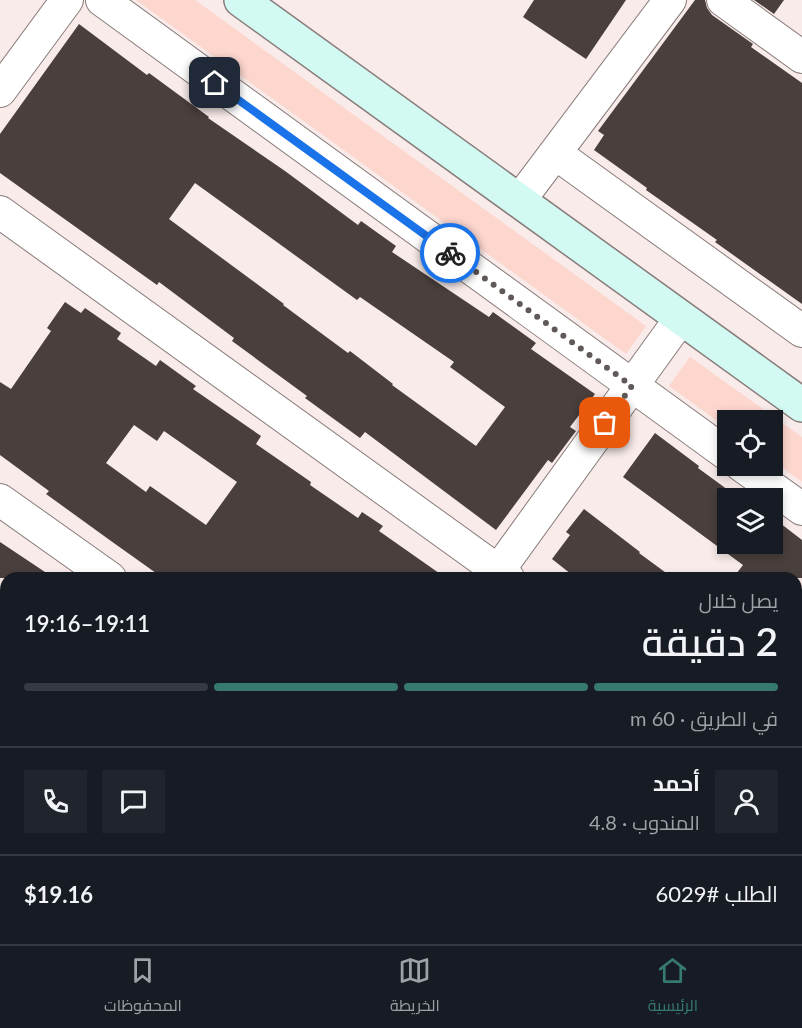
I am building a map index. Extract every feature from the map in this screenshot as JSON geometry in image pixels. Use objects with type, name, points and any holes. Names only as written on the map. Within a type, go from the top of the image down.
[{"type":"street","points":[[0,91],[67,0]]},
{"type":"street","points":[[102,0],[717,447]]},
{"type":"street","points":[[242,0],[802,405]]},
{"type":"street","points":[[519,201],[670,0]]},
{"type":"street","points":[[723,0],[802,57]]},
{"type":"street","points":[[555,153],[802,331]]},
{"type":"street","points":[[0,212],[496,572]]},
{"type":"street","points":[[502,572],[681,318]]},
{"type":"street","points":[[756,476],[802,509]]},
{"type":"street","points":[[0,500],[102,572]]},
{"type":"shaded area","points":[[136,0],[195,0],[646,326],[626,354]]},
{"type":"shaded area","points":[[690,357],[764,410],[717,410],[717,421],[669,386]]},
{"type":"shaded area","points":[[783,423],[802,437],[802,482],[783,468]]},
{"type":"building","points":[[534,0],[626,0],[586,59],[523,17]]},
{"type":"building","points":[[695,0],[705,0],[712,15],[753,44],[751,47],[802,83],[802,304],[715,242],[717,240],[594,150],[604,135],[598,131]]},
{"type":"building","points":[[754,0],[784,0],[774,14]]},
{"type":"building","points":[[79,24],[358,225],[361,221],[396,246],[392,252],[489,317],[493,312],[536,343],[531,349],[595,394],[570,427],[576,431],[552,463],[548,460],[496,530],[365,432],[360,438],[305,398],[307,396],[232,341],[234,338],[159,282],[157,285],[0,173],[0,134]],"holes":[[[195,183],[357,300],[360,297],[454,362],[450,367],[505,407],[476,446],[169,219]]]},
{"type":"building","points":[[65,302],[81,313],[85,308],[121,333],[117,339],[156,366],[160,360],[196,386],[193,389],[261,436],[256,444],[311,482],[310,485],[358,518],[362,512],[383,526],[379,531],[437,572],[155,572],[46,494],[49,491],[0,455],[0,382],[11,389],[51,331],[47,328]],"holes":[[[134,425],[157,441],[164,431],[237,482],[206,525],[150,486],[146,492],[106,463]]]},
{"type":"building","points":[[655,433],[725,488],[717,488],[717,546],[623,477]]},
{"type":"building","points":[[584,509],[665,572],[568,572],[552,559],[570,535],[566,532]]},
{"type":"building","points":[[783,525],[802,540],[802,572],[738,572],[743,565],[728,554],[783,554]]},
{"type":"building","points":[[0,542],[45,572],[0,572]]},
{"type":"way so far","points":[[450,253],[632,386],[605,423]]},
{"type":"route","points":[[215,83],[450,253]]}]
